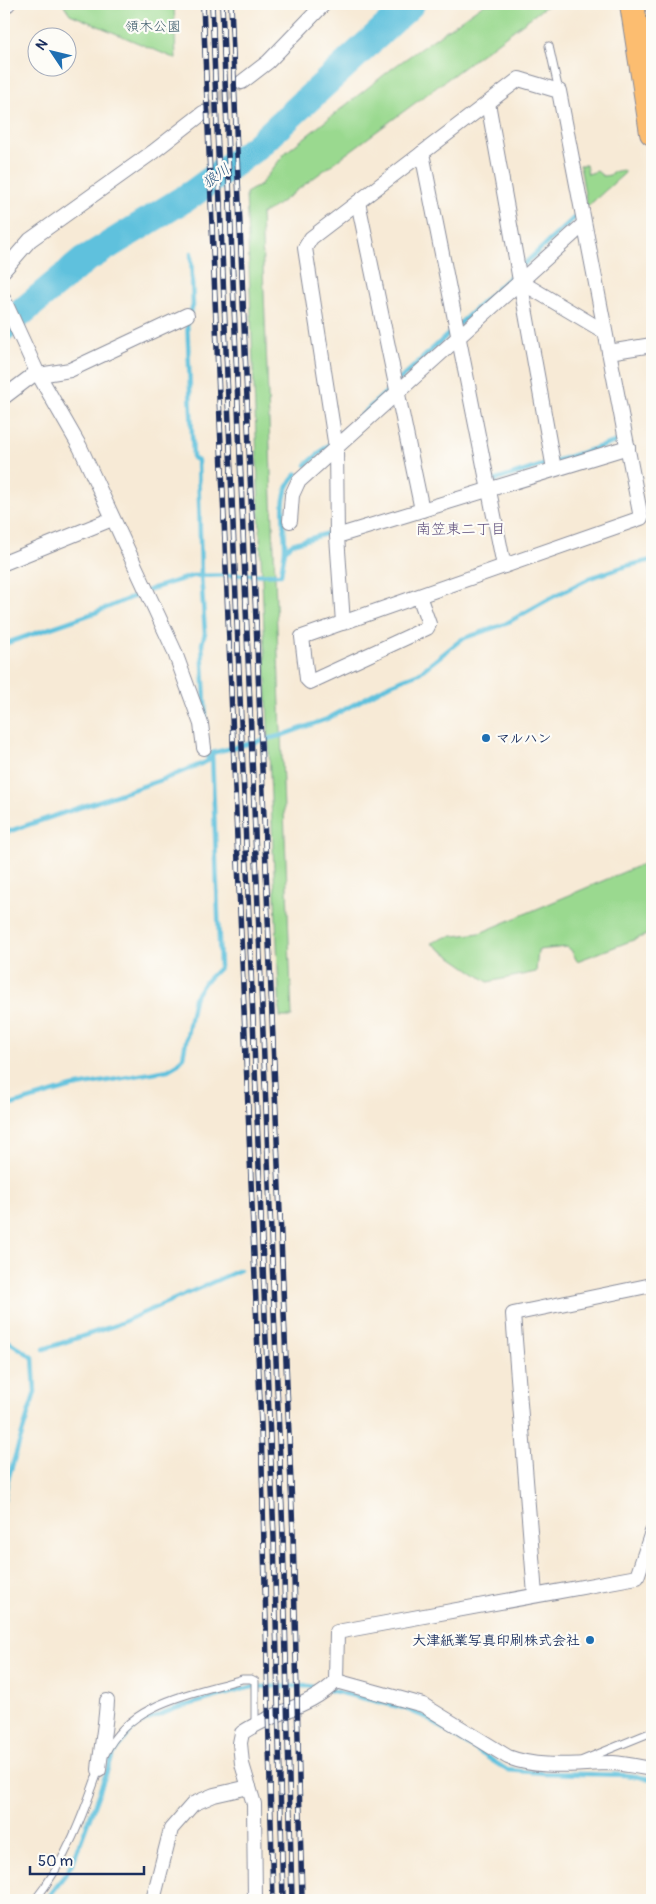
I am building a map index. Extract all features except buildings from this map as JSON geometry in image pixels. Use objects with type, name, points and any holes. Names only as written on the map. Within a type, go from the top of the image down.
[{"type":"highway","points":[[632,4],[652,134]]},
{"type":"street","points":[[4,7],[8,4]]},
{"type":"street","points":[[242,82],[268,62],[324,4]]},
{"type":"street","points":[[343,622],[337,536],[336,448],[305,248],[311,238],[519,79],[559,91],[641,518],[302,637],[307,679],[310,682],[427,628],[429,624],[420,596]]},
{"type":"street","points":[[488,103],[554,469]]},
{"type":"street","points":[[4,270],[30,240],[153,152],[202,113]]},
{"type":"street","points":[[422,153],[504,566]]},
{"type":"street","points":[[358,202],[422,510]]},
{"type":"street","points":[[290,521],[292,495],[298,482],[584,224]]},
{"type":"street","points":[[520,282],[605,332]]},
{"type":"street","points":[[4,300],[38,373],[80,447],[174,650],[201,724],[204,748]]},
{"type":"street","points":[[4,397],[38,373],[70,370],[187,315]]},
{"type":"street","points":[[609,352],[652,345]]},
{"type":"street","points":[[337,536],[628,447]]},
{"type":"street","points":[[4,563],[112,519]]},
{"type":"street","points":[[535,1595],[513,1314],[652,1285]]},
{"type":"street","points":[[331,1686],[337,1632],[637,1577],[652,1532]]},
{"type":"street","points":[[255,1900],[254,1804],[242,1764],[240,1743],[242,1733],[307,1701],[331,1686],[423,1705],[508,1757],[523,1763],[568,1766],[614,1763],[652,1769]]},
{"type":"street","points":[[99,1770],[106,1728],[107,1701]]},
{"type":"street","points":[[153,1900],[172,1829],[182,1816],[193,1804],[214,1795],[249,1787]]},
{"type":"lane","points":[[549,46],[559,91]]},
{"type":"lane","points":[[35,1900],[49,1882],[67,1852],[106,1752],[122,1727],[146,1710],[166,1702],[242,1679],[255,1681],[255,1725]]},
{"type":"lane","points":[[568,1766],[652,1732]]},
{"type":"green space","name":"領木公園","points":[[63,4],[174,4],[176,59],[70,14]]},
{"type":"green space","points":[[484,4],[549,4],[273,208],[261,214],[292,1017],[280,1017],[246,193],[260,185],[285,153],[394,67]]},
{"type":"green space","points":[[580,165],[586,165],[588,174],[597,171],[603,176],[623,170],[625,173],[587,207]]},
{"type":"green space","points":[[652,860],[652,933],[577,961],[571,950],[567,947],[538,950],[536,972],[488,982],[431,943],[446,937],[480,933]]},
{"type":"waterway","name":"狼川","points":[[4,327],[83,261],[192,194],[256,147],[411,4]]},
{"type":"waterway","points":[[521,267],[575,217]]},
{"type":"waterway","points":[[191,253],[193,306],[187,319],[193,458],[198,461],[201,575],[205,633],[202,644],[206,722]]},
{"type":"waterway","points":[[338,437],[515,272]]},
{"type":"waterway","points":[[490,482],[618,441]]},
{"type":"waterway","points":[[306,465],[332,442]]},
{"type":"waterway","points":[[4,644],[97,612],[151,589],[192,576],[281,574],[285,550],[284,500],[290,482],[297,474]]},
{"type":"waterway","points":[[285,550],[292,544],[335,531]]},
{"type":"waterway","points":[[4,1107],[72,1087],[168,1070],[178,1064],[183,1057],[194,998],[204,983],[220,967],[212,753],[283,735],[327,719],[391,684],[419,673],[462,639],[505,624],[590,578],[652,560]]},
{"type":"waterway","points":[[4,833],[167,778],[208,761],[207,750]]},
{"type":"waterway","points":[[44,1349],[116,1325],[240,1270]]},
{"type":"waterway","points":[[4,1338],[32,1357]]},
{"type":"waterway","points":[[4,1499],[8,1479],[35,1392],[33,1357]]},
{"type":"waterway","points":[[45,1900],[65,1875],[74,1860],[113,1755],[131,1731],[143,1722],[177,1708],[251,1687],[308,1686],[321,1689]]},
{"type":"waterway","points":[[329,1690],[403,1708],[425,1717],[507,1770],[626,1775],[652,1779]]},
{"type":"tunnel","points":[[203,113],[242,82]]},
{"type":"railway","points":[[203,4],[261,1426],[273,1900]]},
{"type":"railway","points":[[212,4],[274,1538],[283,1900]]},
{"type":"railway","points":[[222,4],[283,1535],[292,1900]]},
{"type":"railway","points":[[231,4],[293,1534],[302,1900]]},
{"type":"place","name":"マルハン","points":[[486,738]]},
{"type":"place","name":"大津紙業写真印刷株式会社","points":[[590,1640]]},
{"type":"district","name":"南笠東二丁目","points":[[461,529]]}]
